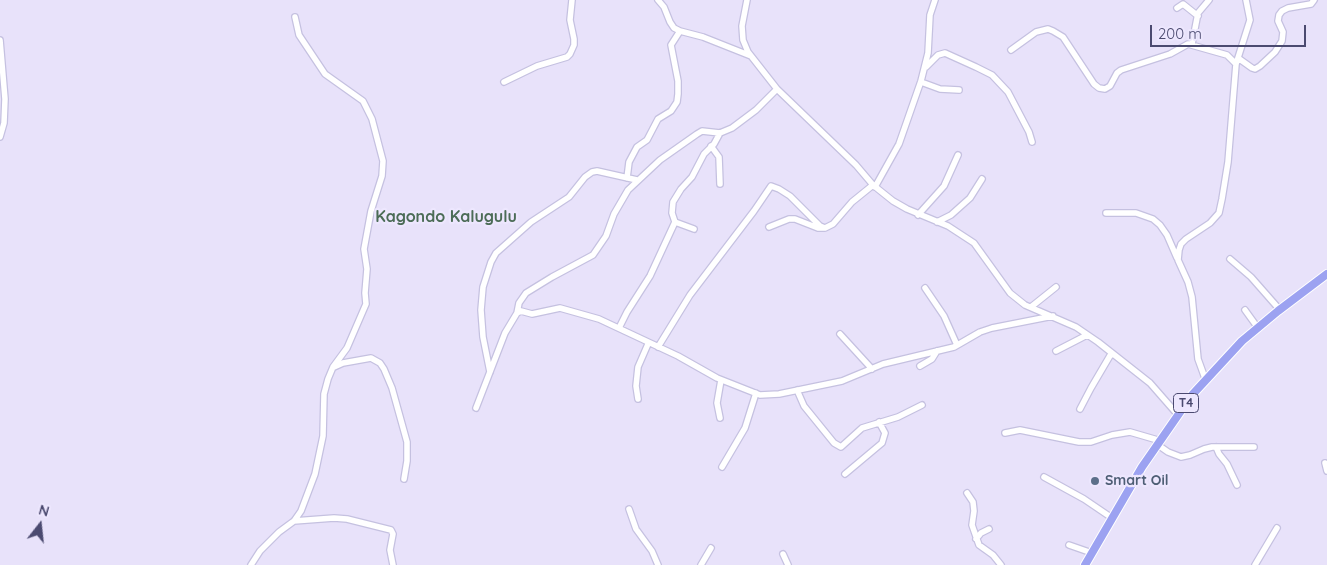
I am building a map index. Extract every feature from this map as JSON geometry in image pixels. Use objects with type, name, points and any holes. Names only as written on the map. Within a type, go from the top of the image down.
[{"type":"highway","name":"T4","points":[[1085,565],[1142,467],[1192,396],[1242,341],[1327,274]]},
{"type":"street","points":[[504,82],[537,66],[570,54],[574,39],[570,20],[572,0]]},
{"type":"street","points":[[747,0],[742,26],[743,40],[752,57],[777,90],[856,165],[874,186],[893,201],[918,215],[948,226],[974,243],[1010,293],[1025,305],[1068,322],[1087,335],[1150,384],[1178,415]]},
{"type":"street","points":[[769,227],[789,218],[801,220],[818,228],[825,228],[833,224],[852,202],[874,186],[899,144],[921,82],[928,53],[930,15],[936,0]]},
{"type":"street","points":[[1192,44],[1200,10],[1209,0]]},
{"type":"street","points":[[1178,260],[1181,244],[1210,223],[1218,213],[1226,186],[1237,61],[1250,20],[1246,0]]},
{"type":"street","points":[[1011,50],[1036,32],[1048,29],[1053,31],[1063,37],[1094,84],[1104,89],[1110,86],[1117,73],[1124,68],[1170,54],[1185,44],[1192,44],[1227,55],[1255,69],[1275,52],[1282,41],[1283,32],[1278,21],[1282,11],[1294,6],[1311,4],[1314,0]]},
{"type":"street","points":[[660,1],[674,28],[703,37],[752,57]]},
{"type":"street","points":[[1177,8],[1183,4],[1198,16]]},
{"type":"street","points":[[251,565],[260,551],[279,532],[294,521],[304,506],[315,474],[324,428],[324,394],[328,379],[348,348],[366,304],[367,269],[364,249],[371,212],[382,176],[383,162],[372,119],[363,100],[325,74],[299,35],[295,18]]},
{"type":"street","points":[[627,178],[629,162],[637,147],[647,140],[658,119],[671,111],[677,102],[678,80],[671,45],[680,31]]},
{"type":"street","points":[[0,40],[5,99],[4,123],[0,137]]},
{"type":"street","points":[[925,68],[938,55],[945,53],[992,75],[1008,92],[1029,132],[1032,142]]},
{"type":"street","points":[[921,82],[940,89],[959,90]]},
{"type":"street","points":[[619,328],[650,276],[675,222],[672,213],[677,194],[690,181],[704,154],[720,133],[742,121],[777,90]]},
{"type":"street","points":[[476,408],[505,333],[517,313],[519,303],[526,293],[593,255],[606,236],[614,214],[628,190],[660,160],[697,134],[702,132],[720,133]]},
{"type":"street","points":[[711,146],[718,157],[720,184]]},
{"type":"street","points":[[918,215],[944,186],[958,155]]},
{"type":"street","points":[[490,374],[483,337],[481,310],[483,287],[496,253],[531,222],[569,197],[585,177],[592,172],[597,171],[637,180]]},
{"type":"street","points":[[937,222],[951,215],[970,198],[982,179]]},
{"type":"street","points":[[658,347],[690,295],[771,186],[779,188],[790,196],[820,226],[825,228]]},
{"type":"street","points":[[1106,213],[1136,213],[1153,218],[1167,235],[1188,282],[1192,297],[1198,359],[1206,380]]},
{"type":"street","points":[[675,222],[694,230]]},
{"type":"street","points":[[1230,259],[1256,282],[1280,310]]},
{"type":"street","points":[[925,288],[944,316],[957,345]]},
{"type":"street","points":[[1031,307],[1056,288]]},
{"type":"street","points":[[517,313],[521,311],[532,314],[560,308],[599,319],[648,344],[678,356],[721,380],[760,395],[779,394],[842,381],[891,362],[957,345],[980,332],[992,328],[1052,316]]},
{"type":"street","points":[[1245,310],[1258,328]]},
{"type":"street","points":[[840,334],[872,369]]},
{"type":"street","points":[[1056,351],[1087,335]]},
{"type":"street","points":[[638,399],[636,386],[638,366],[648,344]]},
{"type":"street","points":[[920,366],[932,359],[937,351]]},
{"type":"street","points":[[1080,409],[1112,354]]},
{"type":"street","points":[[334,367],[343,363],[371,358],[380,363],[384,369],[392,388],[407,442],[407,461],[404,479]]},
{"type":"street","points":[[720,418],[717,403],[721,380]]},
{"type":"street","points":[[797,390],[804,406],[841,448],[862,428],[898,417],[922,405]]},
{"type":"street","points":[[722,467],[745,428],[756,393]]},
{"type":"street","points":[[845,474],[882,443],[885,433],[879,422]]},
{"type":"street","points":[[1005,433],[1020,430],[1079,442],[1091,442],[1112,435],[1130,432],[1159,443],[1168,452],[1182,457],[1216,447],[1254,447]]},
{"type":"street","points":[[1216,447],[1237,485]]},
{"type":"street","points":[[1325,463],[1327,471]]},
{"type":"street","points":[[1044,477],[1084,499],[1112,518]]},
{"type":"street","points":[[967,493],[973,502],[972,525],[980,548],[992,555],[1001,565]]},
{"type":"street","points":[[629,509],[636,529],[652,551],[658,565]]},
{"type":"street","points":[[294,521],[347,519],[391,530],[393,538],[390,550],[393,565]]},
{"type":"street","points":[[1256,565],[1277,528]]},
{"type":"street","points":[[976,539],[981,533],[989,529]]},
{"type":"street","points":[[1070,545],[1092,553]]},
{"type":"street","points":[[701,565],[711,548]]},
{"type":"street","points":[[783,554],[788,565]]},
{"type":"place","name":"Smart Oil","points":[[1095,481]]},
{"type":"district","name":"Kagondo Kalugulu","points":[[446,217]]}]
